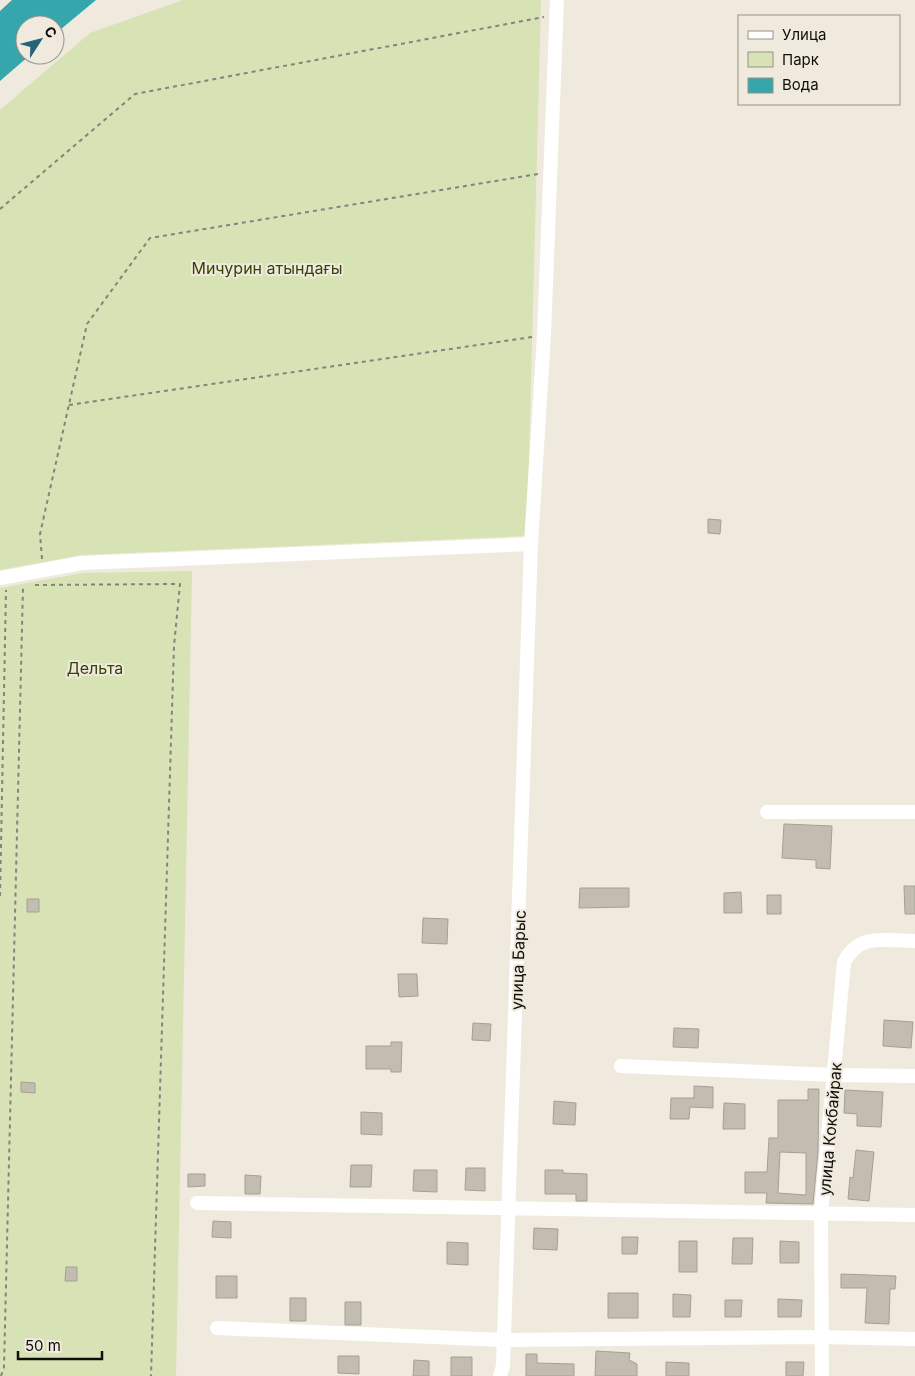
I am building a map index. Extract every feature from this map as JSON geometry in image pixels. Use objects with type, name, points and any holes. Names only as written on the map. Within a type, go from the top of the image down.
[{"type":"street","name":"улица Барыс","points":[[500,1376],[503,1366],[510,1207],[531,544],[544,335],[557,0]]},
{"type":"street","points":[[3,578],[82,563],[531,544]]},
{"type":"street","points":[[768,812],[915,812]]},
{"type":"street","name":"улица Кокбайрак","points":[[822,1376],[822,1213],[844,962],[858,944],[870,940],[914,941]]},
{"type":"street","points":[[621,1066],[835,1075],[915,1076]]},
{"type":"street","points":[[196,1203],[915,1215]]},
{"type":"street","points":[[217,1328],[504,1340],[821,1337],[915,1339]]},
{"type":"path","points":[[0,210],[135,94],[556,15]]},
{"type":"path","points":[[43,570],[40,534],[87,324],[150,238],[550,172]]},
{"type":"path","points":[[69,406],[544,335]]},
{"type":"path","points":[[1,1376],[4,1367],[23,574]]},
{"type":"path","points":[[0,896],[3,578]]},
{"type":"path","points":[[33,585],[180,584],[174,646],[151,1376]]},
{"type":"green space","name":"Мичурин атындағы","points":[[183,0],[541,0],[527,536],[81,555],[0,570],[0,110],[53,65],[65,65],[65,54],[90,33]]},
{"type":"green space","name":"Дельта","points":[[192,571],[176,1376],[0,1376],[0,588],[83,573]]},
{"type":"water","points":[[12,0],[96,0],[65,26],[65,15],[15,15],[15,65],[18,65],[0,81],[0,11]]},
{"type":"building","points":[[708,519],[721,520],[720,534],[708,533]]},
{"type":"building","points":[[784,824],[832,826],[830,869],[816,868],[816,860],[782,858]]},
{"type":"building","points":[[904,886],[915,886],[915,914],[905,914]]},
{"type":"building","points":[[580,888],[629,888],[629,907],[579,908]]},
{"type":"building","points":[[741,892],[742,913],[724,913],[724,893]]},
{"type":"building","points":[[767,895],[781,895],[781,914],[767,914]]},
{"type":"building","points":[[27,899],[39,899],[39,912],[27,912]]},
{"type":"building","points":[[423,918],[448,919],[447,944],[422,943]]},
{"type":"building","points":[[398,974],[417,974],[418,996],[399,997]]},
{"type":"building","points":[[884,1020],[913,1022],[911,1048],[883,1046]]},
{"type":"building","points":[[473,1023],[491,1024],[490,1041],[472,1040]]},
{"type":"building","points":[[674,1028],[699,1029],[698,1048],[673,1047]]},
{"type":"building","points":[[391,1042],[402,1042],[401,1072],[391,1072],[391,1069],[366,1069],[366,1046],[391,1046]]},
{"type":"building","points":[[21,1082],[35,1083],[35,1093],[21,1092]]},
{"type":"building","points":[[694,1086],[713,1087],[713,1108],[690,1107],[689,1119],[670,1119],[671,1098],[694,1098]]},
{"type":"building","points":[[808,1089],[819,1089],[818,1152],[813,1204],[766,1203],[767,1193],[745,1193],[745,1172],[767,1172],[769,1138],[778,1138],[778,1100],[808,1100]],"holes":[[[780,1152],[806,1153],[806,1195],[778,1193]]]},
{"type":"building","points":[[845,1090],[883,1092],[881,1127],[857,1126],[857,1114],[844,1113]]},
{"type":"building","points":[[554,1101],[576,1103],[575,1125],[553,1124]]},
{"type":"building","points":[[724,1103],[745,1104],[745,1129],[723,1129]]},
{"type":"building","points":[[361,1112],[382,1113],[382,1135],[361,1134]]},
{"type":"building","points":[[856,1150],[874,1152],[869,1201],[848,1199],[850,1177],[853,1178]]},
{"type":"building","points":[[351,1165],[372,1165],[371,1187],[350,1187]]},
{"type":"building","points":[[466,1168],[485,1168],[485,1191],[465,1190]]},
{"type":"building","points":[[414,1170],[437,1170],[437,1192],[413,1191]]},
{"type":"building","points":[[545,1170],[563,1170],[563,1173],[587,1174],[587,1201],[576,1201],[576,1194],[545,1194]]},
{"type":"building","points":[[188,1174],[205,1174],[205,1186],[188,1187]]},
{"type":"building","points":[[245,1175],[261,1176],[260,1194],[245,1194]]},
{"type":"building","points":[[213,1221],[231,1222],[231,1238],[212,1237]]},
{"type":"building","points":[[534,1228],[558,1229],[557,1250],[533,1249]]},
{"type":"building","points":[[622,1237],[638,1237],[637,1254],[622,1254]]},
{"type":"building","points":[[733,1238],[753,1238],[752,1264],[732,1264]]},
{"type":"building","points":[[679,1241],[697,1241],[697,1272],[679,1272]]},
{"type":"building","points":[[780,1241],[799,1242],[799,1263],[780,1263]]},
{"type":"building","points":[[447,1242],[468,1243],[468,1265],[447,1264]]},
{"type":"building","points":[[66,1267],[77,1267],[77,1281],[65,1281]]},
{"type":"building","points":[[841,1274],[896,1276],[895,1289],[890,1289],[889,1324],[865,1323],[867,1288],[841,1288]]},
{"type":"building","points":[[216,1276],[237,1276],[237,1298],[216,1298]]},
{"type":"building","points":[[608,1293],[638,1293],[638,1318],[608,1318]]},
{"type":"building","points":[[673,1294],[691,1295],[690,1317],[673,1317]]},
{"type":"building","points":[[290,1298],[306,1298],[306,1321],[290,1321]]},
{"type":"building","points":[[778,1299],[802,1300],[801,1317],[778,1317]]},
{"type":"building","points":[[725,1300],[742,1300],[741,1317],[725,1317]]},
{"type":"building","points":[[345,1302],[361,1302],[361,1325],[345,1325]]},
{"type":"building","points":[[596,1351],[630,1353],[629,1360],[637,1364],[637,1376],[595,1376]]},
{"type":"building","points":[[526,1354],[537,1354],[537,1363],[574,1364],[574,1376],[526,1376]]},
{"type":"building","points":[[338,1356],[359,1356],[359,1374],[338,1373]]},
{"type":"building","points":[[451,1357],[472,1357],[472,1376],[451,1376]]},
{"type":"building","points":[[414,1360],[429,1361],[429,1376],[413,1376]]},
{"type":"building","points":[[666,1362],[689,1363],[689,1376],[666,1376]]},
{"type":"building","points":[[786,1362],[804,1362],[803,1376],[786,1376]]}]
